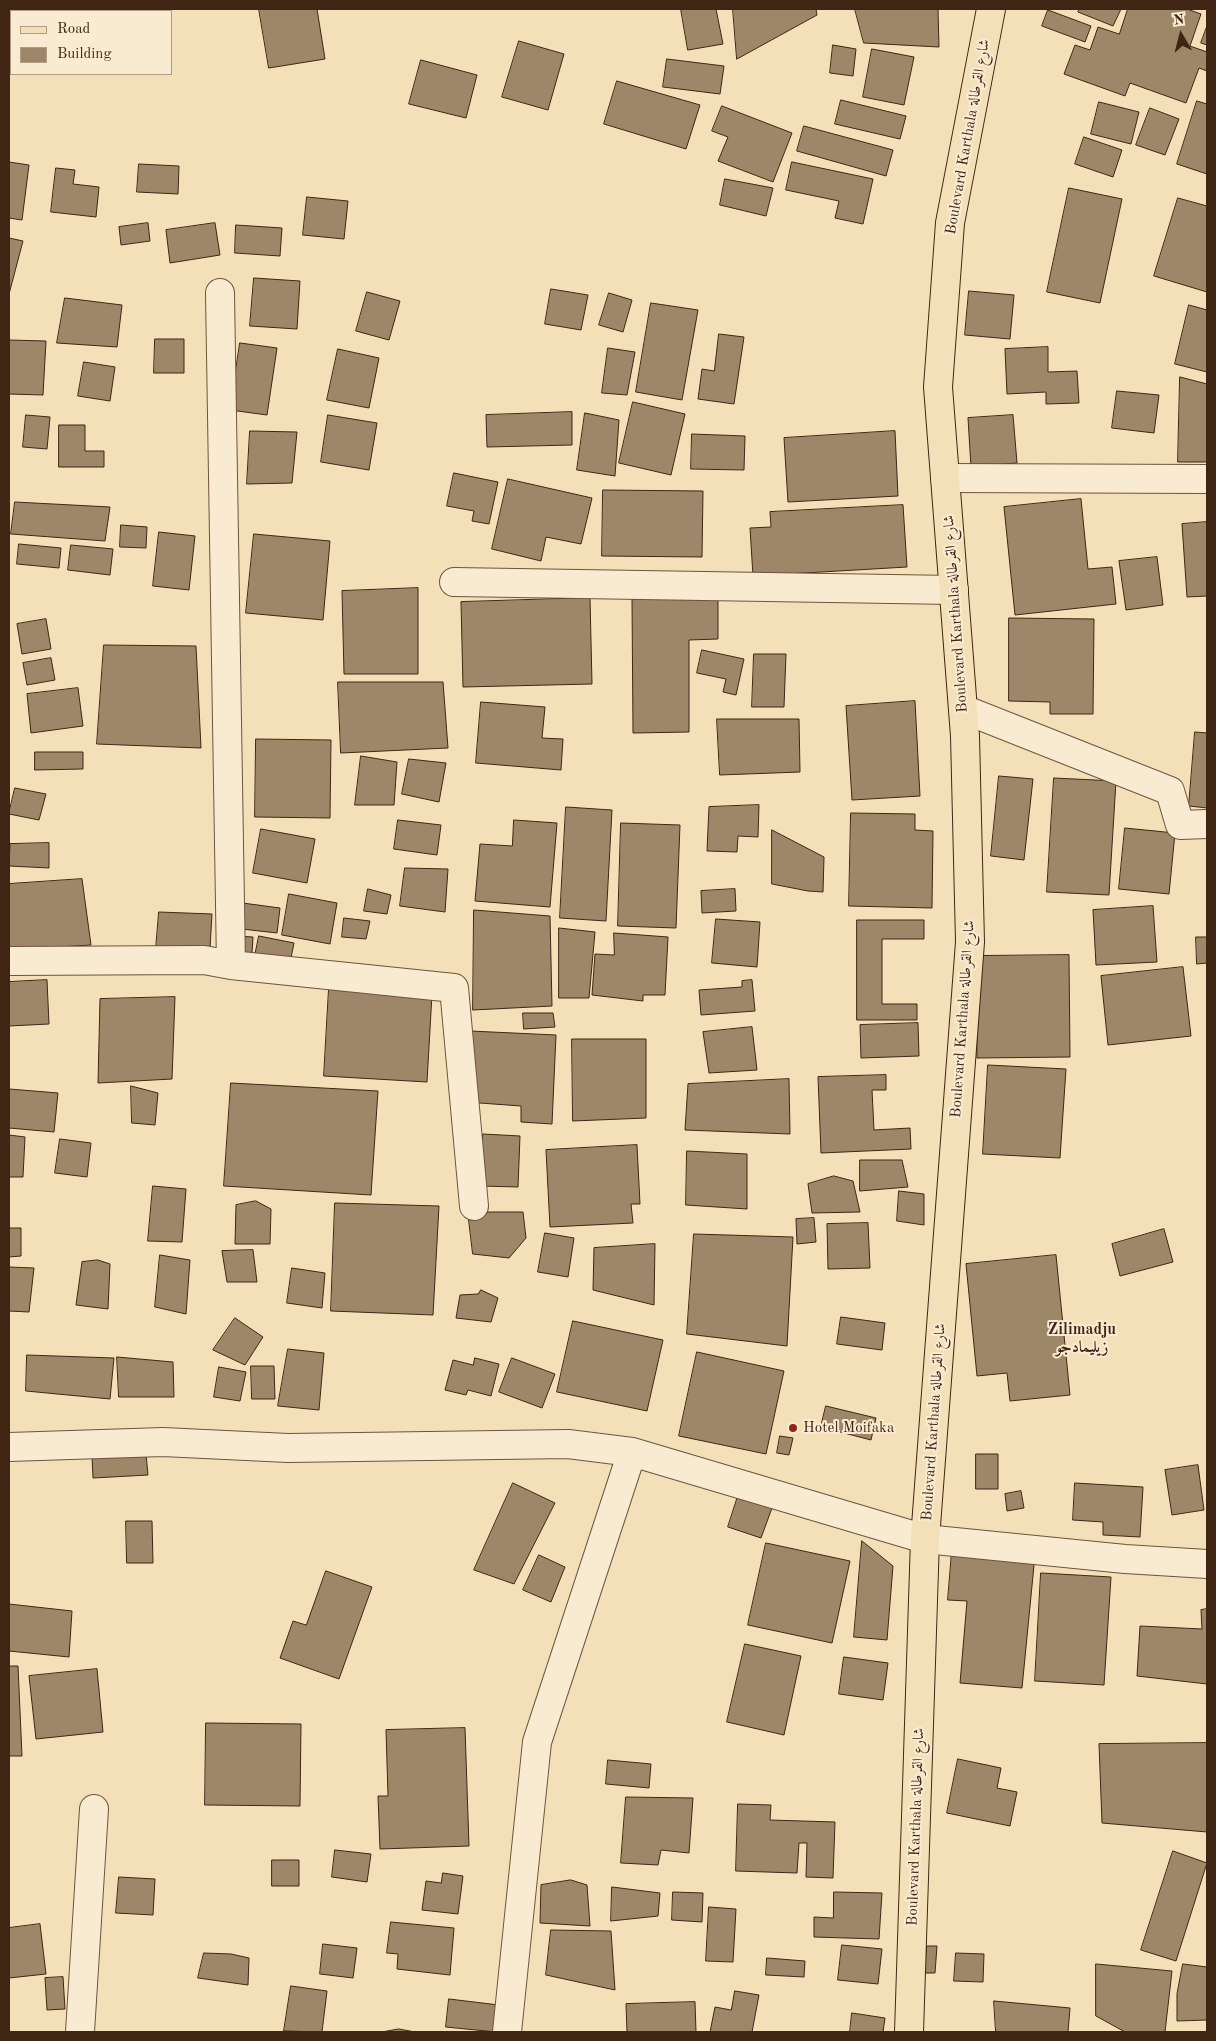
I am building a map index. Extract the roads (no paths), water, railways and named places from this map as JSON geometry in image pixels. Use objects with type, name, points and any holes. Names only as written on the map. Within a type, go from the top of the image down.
[{"type":"main road","name":"Boulevard Karthala شارع القرطالة","points":[[909,2032],[925,1539],[970,942],[963,709],[938,387],[950,223],[991,9]]},
{"type":"street","points":[[220,293],[231,965]]},
{"type":"street","points":[[945,478],[1207,479]]},
{"type":"street","points":[[454,582],[954,590]]},
{"type":"street","points":[[963,709],[1170,791],[1180,825],[1207,824]]},
{"type":"street","points":[[9,961],[204,960],[231,965],[454,988],[474,1206]]},
{"type":"street","points":[[9,1447],[162,1442],[288,1448],[568,1444],[632,1452],[925,1539],[1125,1559],[1207,1564]]},
{"type":"street","points":[[507,2032],[537,1742],[632,1452]]},
{"type":"street","points":[[80,2032],[94,1809]]},
{"type":"place","name":"Hotel Moifaka","points":[[793,1428]]},
{"type":"district","name":"Zilimadju زيليمادجو","points":[[1082,1339]]}]
